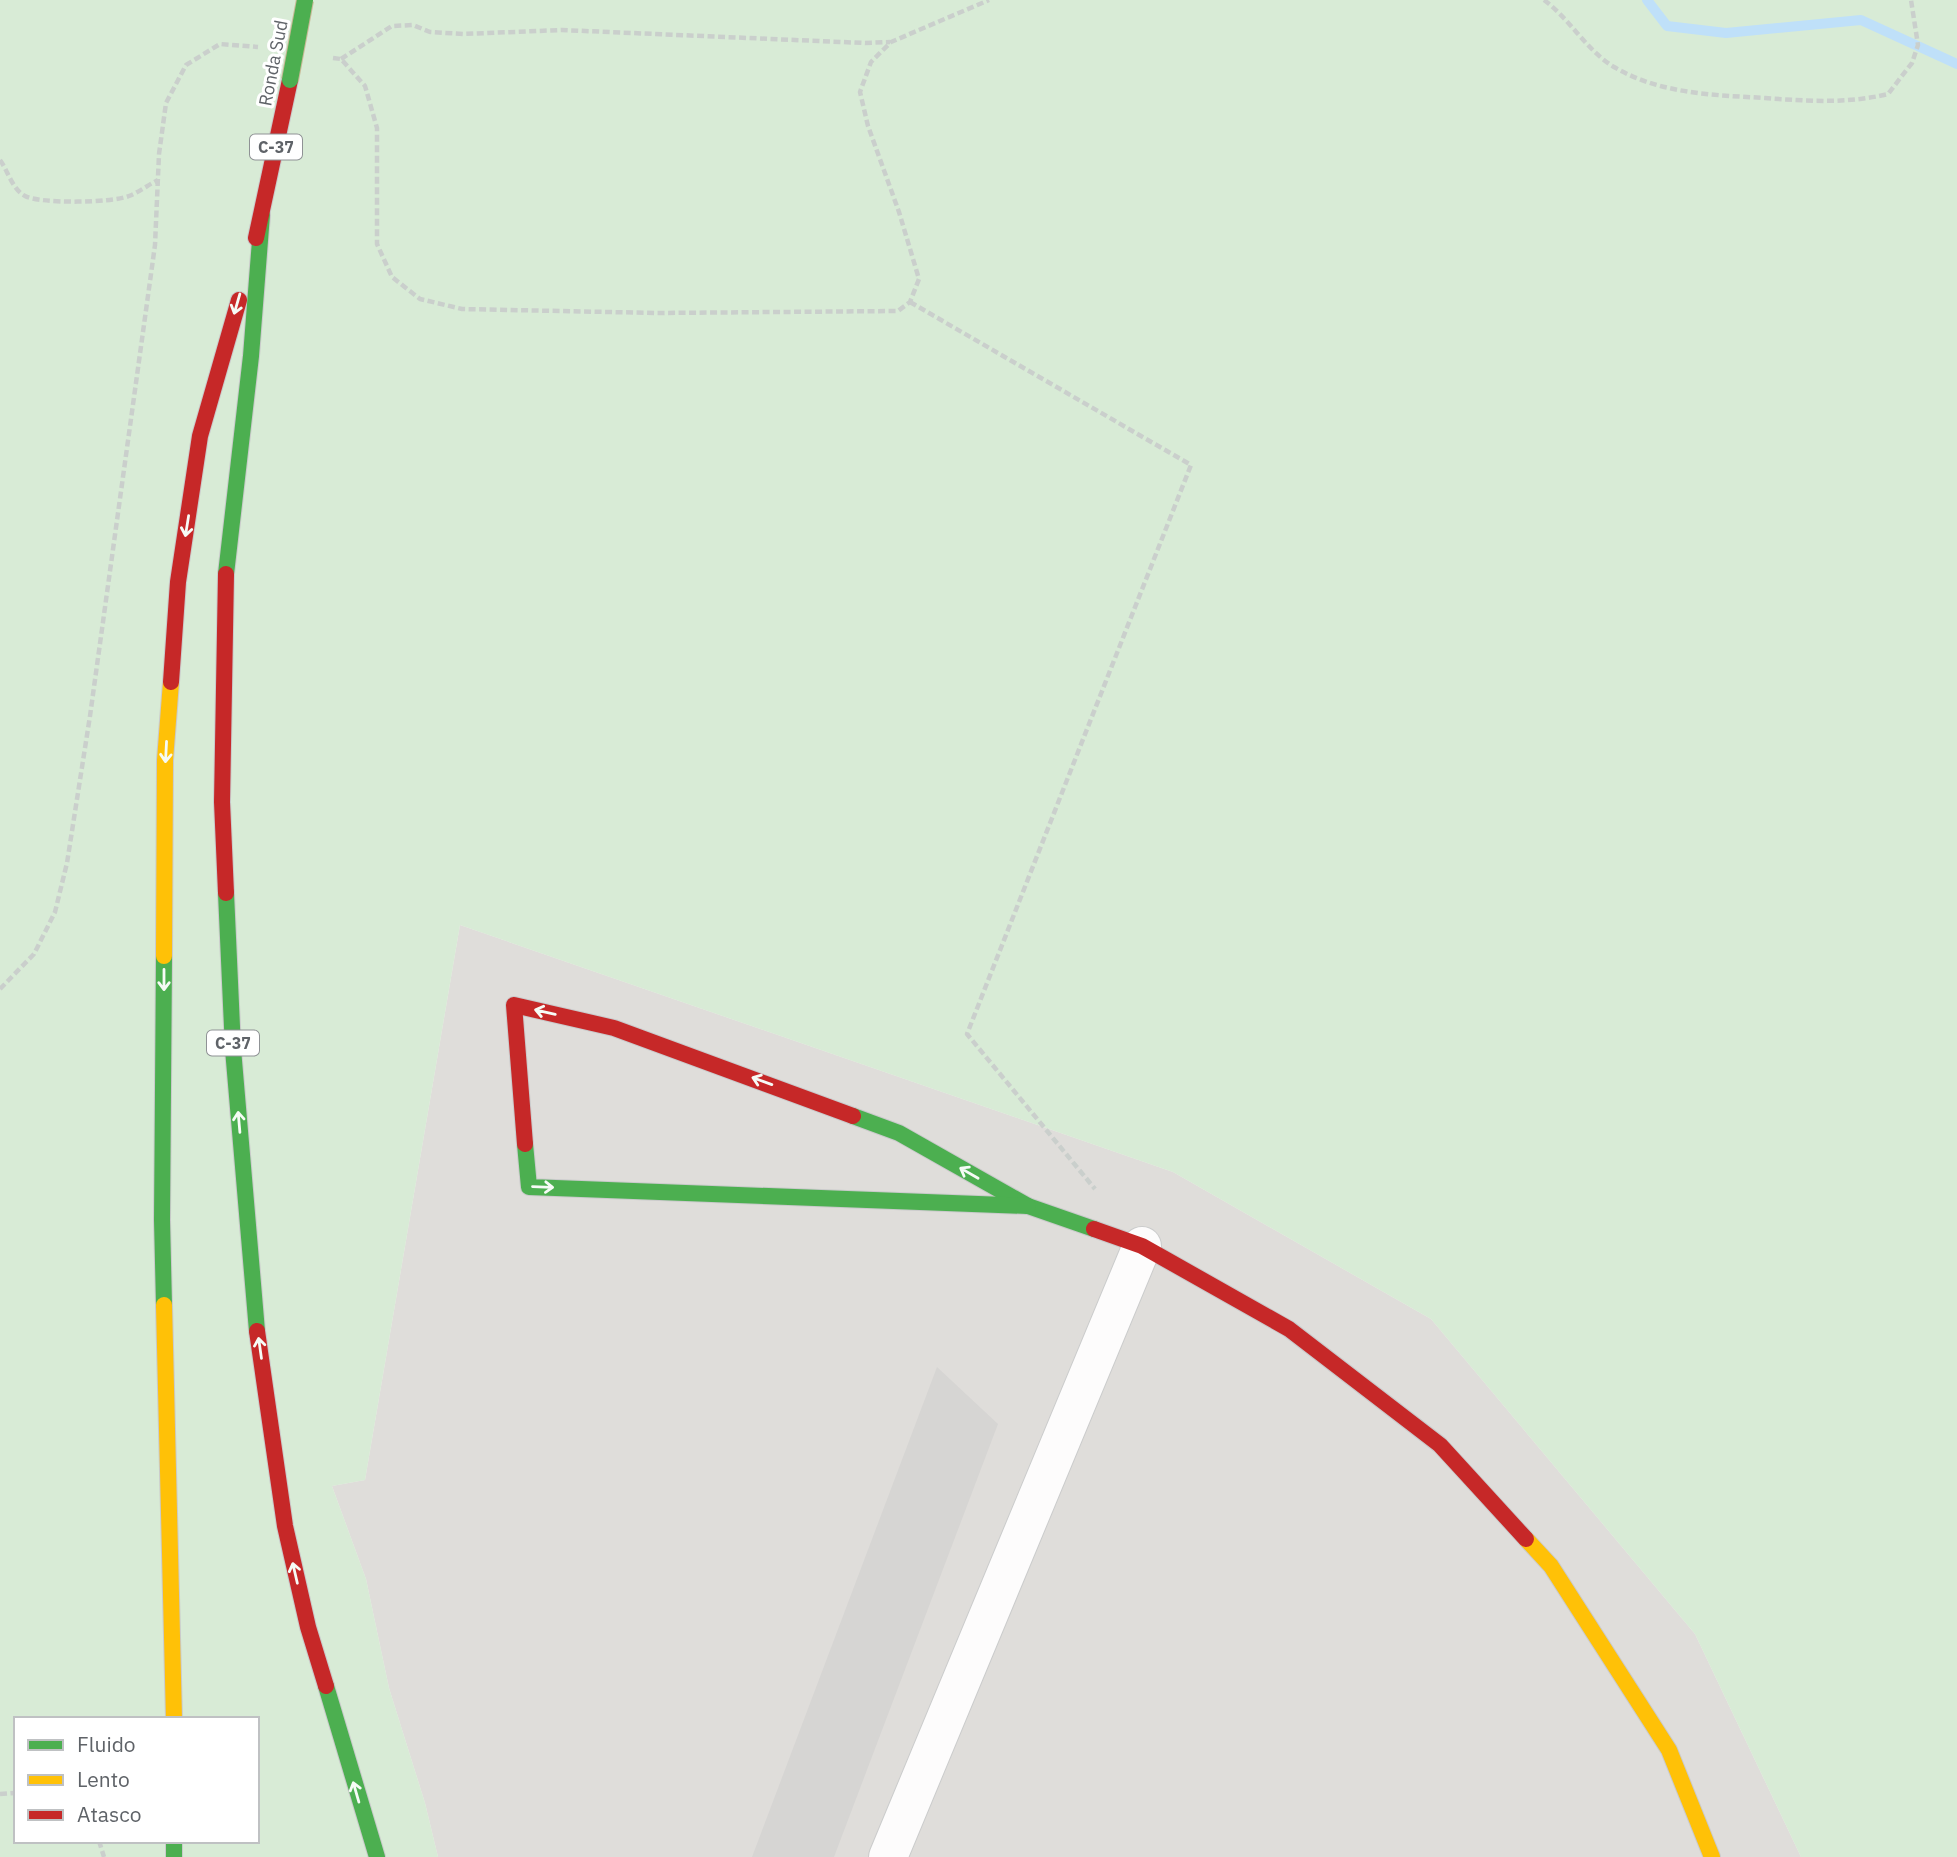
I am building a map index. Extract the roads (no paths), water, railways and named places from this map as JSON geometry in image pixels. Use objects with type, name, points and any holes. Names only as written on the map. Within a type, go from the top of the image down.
[{"type":"main road","name":"Ronda Sud","points":[[262,215],[305,0]]},
{"type":"main road","name":"C-37","points":[[174,1717],[162,1220],[165,760],[178,582],[200,436],[262,215]]},
{"type":"main road","name":"C-37","points":[[262,215],[251,356],[224,588],[222,802],[233,1049],[254,1307],[285,1526],[308,1628],[377,1857]]},
{"type":"main road","points":[[1028,1206],[529,1187],[514,1005],[614,1028],[899,1133],[1028,1206],[1142,1247],[1289,1329],[1440,1445],[1551,1566],[1669,1751],[1712,1857]]},
{"type":"street","points":[[888,1857],[1142,1247]]},
{"type":"waterway","points":[[1647,0],[1667,26],[1726,33],[1861,20],[1957,64]]}]
